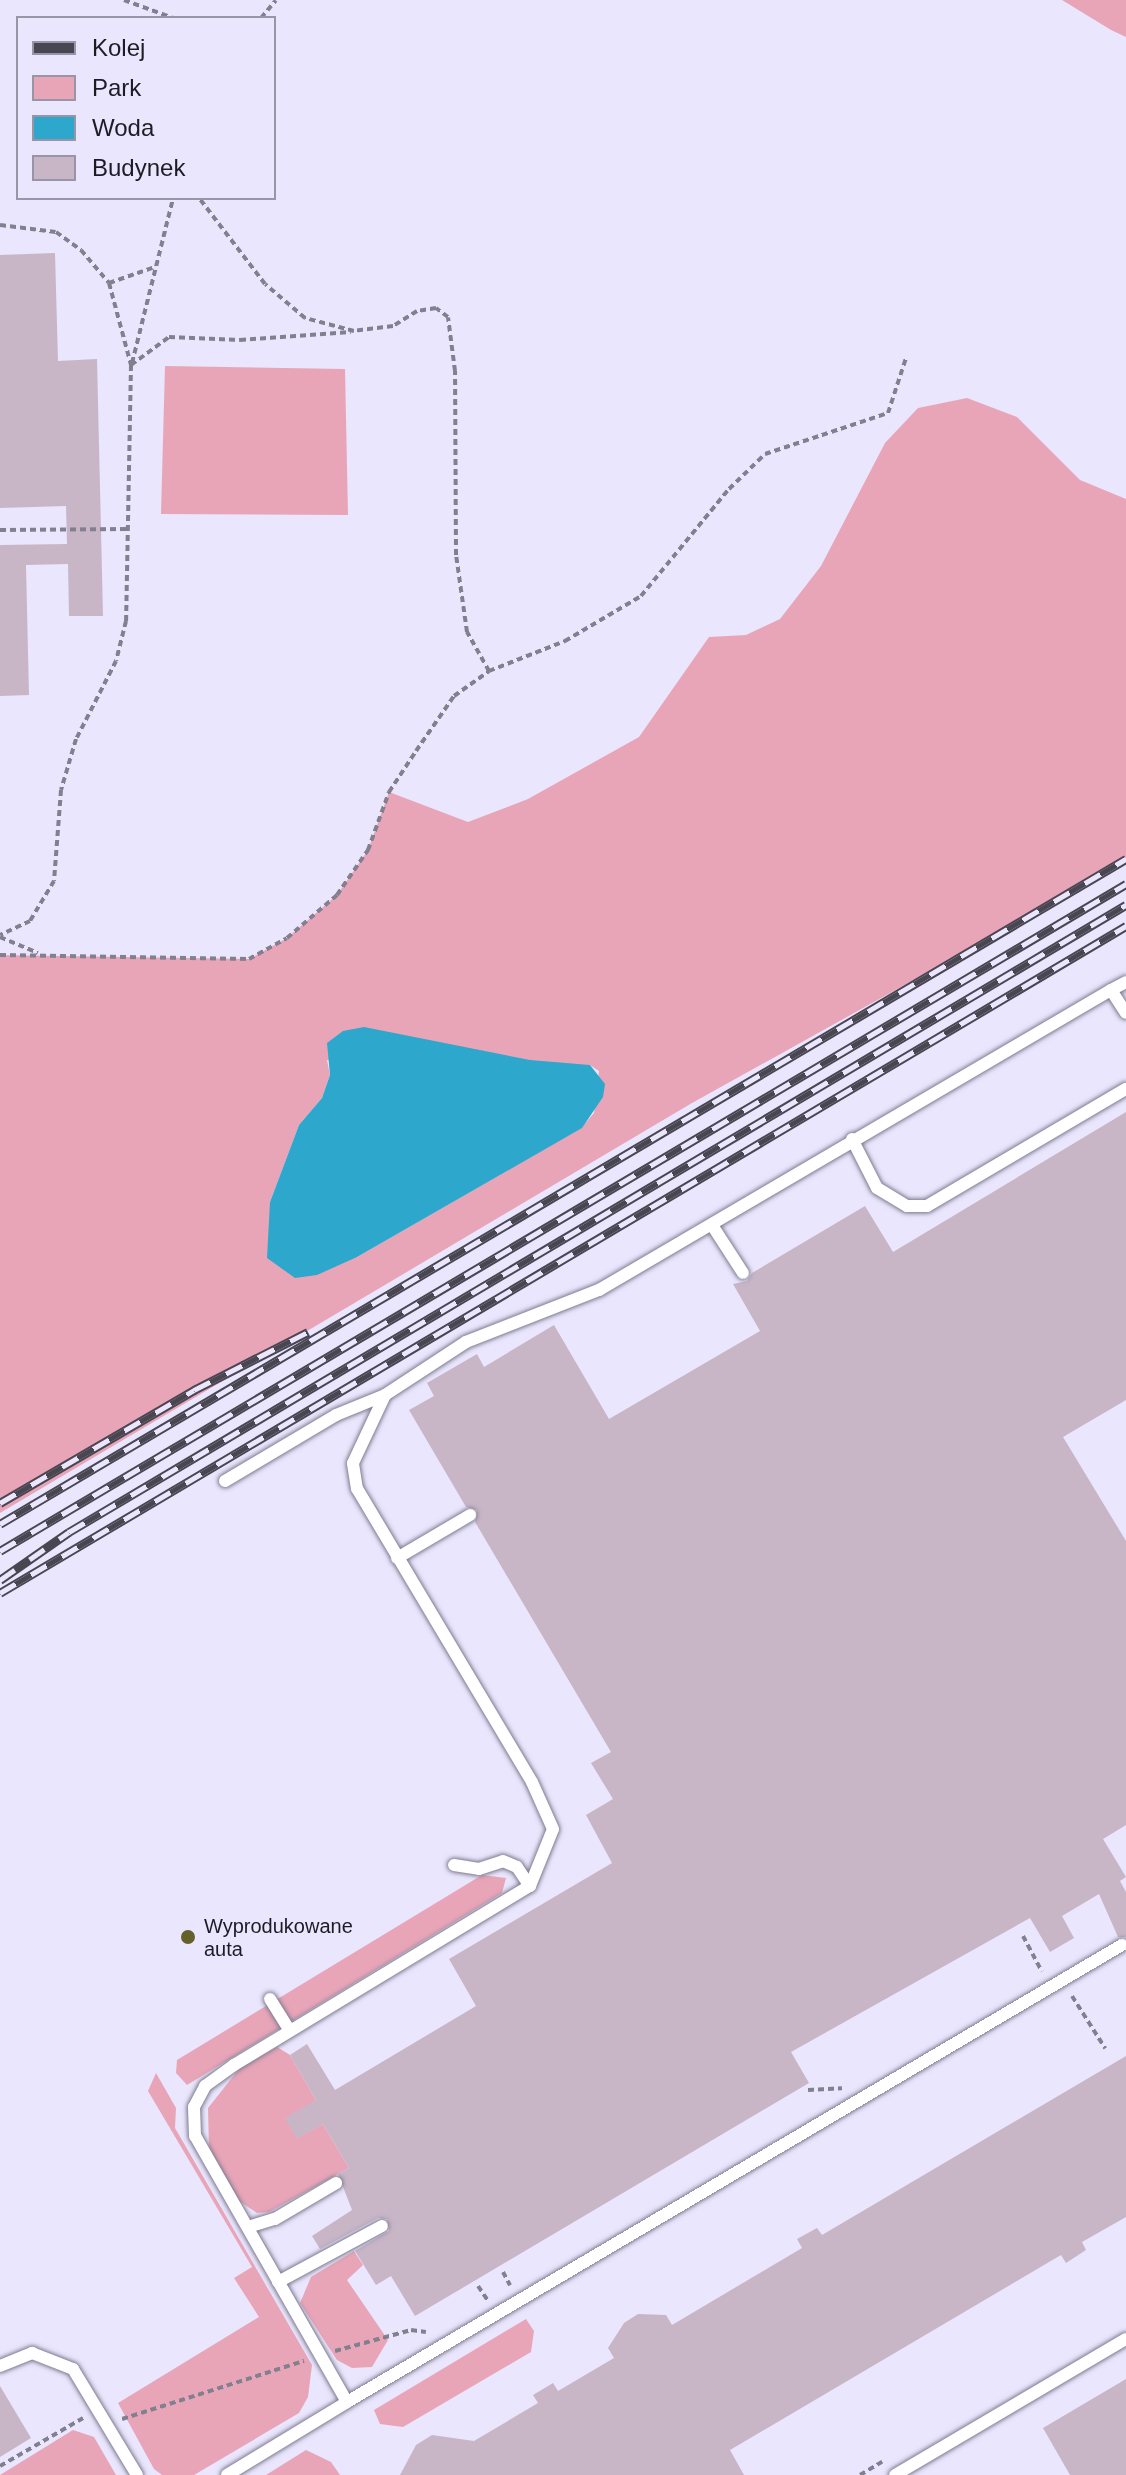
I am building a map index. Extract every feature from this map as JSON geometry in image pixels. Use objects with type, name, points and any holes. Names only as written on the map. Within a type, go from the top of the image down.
[{"type":"lane","points":[[225,1481],[336,1415],[385,1395],[466,1342],[599,1290],[852,1139],[1126,982]]},
{"type":"lane","points":[[1111,990],[1126,1013]]},
{"type":"lane","points":[[852,1139],[877,1188],[907,1206],[927,1206],[1126,1089]]},
{"type":"lane","points":[[712,1225],[743,1273]]},
{"type":"lane","points":[[347,2402],[195,2136],[194,2107],[205,2086],[289,2030],[530,1886],[553,1829],[546,1808],[357,1489],[353,1463],[385,1395]]},
{"type":"lane","points":[[397,1558],[470,1515]]},
{"type":"lane","points":[[454,1865],[479,1869],[503,1861],[517,1867],[530,1886]]},
{"type":"lane","points":[[227,2475],[1122,1945]]},
{"type":"lane","points":[[270,1999],[289,2030]]},
{"type":"lane","points":[[248,2227],[275,2219],[336,2183]]},
{"type":"lane","points":[[278,2282],[382,2226]]},
{"type":"lane","points":[[895,2475],[1126,2339]]},
{"type":"lane","points":[[0,2366],[32,2353],[61,2360],[73,2369],[137,2475]]},
{"type":"path","points":[[124,0],[168,16]]},
{"type":"path","points":[[263,16],[276,0]]},
{"type":"path","points":[[0,936],[30,921],[54,881],[61,790],[76,739],[116,661],[126,621],[131,365],[152,268],[172,200]]},
{"type":"path","points":[[201,200],[265,284],[305,318],[354,331]]},
{"type":"path","points":[[0,225],[56,232],[81,250],[109,283],[131,365]]},
{"type":"path","points":[[109,283],[152,268]]},
{"type":"path","points":[[131,365],[169,337],[240,340],[354,331],[393,326],[417,311],[436,308],[448,317],[455,371],[456,555],[467,632],[489,671]]},
{"type":"path","points":[[0,955],[249,959],[287,938],[337,895],[368,850],[389,792],[454,696],[489,671],[565,641],[641,596],[729,489],[765,454],[888,413],[906,358]]},
{"type":"path","points":[[0,530],[129,529]]},
{"type":"path","points":[[0,936],[40,954]]},
{"type":"path","points":[[1023,1936],[1051,1987]]},
{"type":"path","points":[[1071,1994],[1105,2048]]},
{"type":"path","points":[[503,2272],[510,2285]]},
{"type":"path","points":[[478,2286],[487,2299]]},
{"type":"path","points":[[108,2425],[320,2356],[411,2330],[420,2334],[432,2330]]},
{"type":"path","points":[[0,2466],[85,2417]]},
{"type":"green space","points":[[1062,0],[1126,0],[1126,37],[1111,30]]},
{"type":"green space","points":[[165,366],[345,369],[348,515],[161,514]]},
{"type":"green space","points":[[967,398],[1017,417],[1080,480],[1126,499],[1126,862],[692,1103],[0,1513],[0,955],[249,959],[287,938],[337,895],[368,850],[389,792],[468,822],[528,799],[639,737],[709,637],[746,635],[780,619],[821,566],[885,443],[918,408]],"holes":[[[327,1060],[590,1065],[599,1071],[594,1113],[581,1128],[357,1257],[270,1202],[299,1125],[322,1098],[330,1075]]]},
{"type":"green space","points":[[482,1875],[506,1878],[502,1893],[187,2085],[176,2073],[177,2060]]},
{"type":"green space","points":[[277,2047],[290,2055],[316,2100],[297,2138],[323,2124],[349,2168],[269,2212],[257,2213],[236,2199],[209,2150],[208,2108],[239,2069]]},
{"type":"green space","points":[[156,2073],[176,2108],[175,2128],[312,2365],[308,2397],[299,2413],[194,2475],[162,2475],[154,2469],[118,2403],[259,2317],[234,2278],[252,2267],[148,2091]]},
{"type":"green space","points":[[354,2251],[363,2265],[347,2280],[388,2340],[372,2367],[352,2368],[337,2360],[300,2303],[311,2277]]},
{"type":"green space","points":[[526,2319],[534,2331],[531,2352],[403,2427],[380,2424],[374,2410]]},
{"type":"green space","points":[[73,2430],[94,2437],[116,2475],[0,2475]]},
{"type":"green space","points":[[306,2450],[331,2462],[340,2475],[266,2475]]},
{"type":"water","points":[[364,1027],[530,1060],[590,1065],[605,1084],[603,1097],[582,1128],[357,1257],[317,1275],[295,1278],[267,1258],[270,1202],[299,1125],[322,1098],[330,1075],[327,1043],[343,1031]]},
{"type":"building","points":[[55,253],[58,361],[97,359],[103,616],[69,616],[68,564],[26,565],[29,695],[0,696],[0,545],[67,544],[66,506],[0,508],[0,255]]},
{"type":"building","points":[[1126,1112],[1126,1400],[1063,1437],[1126,1541],[1126,1825],[1103,1839],[1126,1877],[1120,1881],[1126,1892],[1126,1937],[1118,1937],[1099,1894],[1062,1916],[1074,1938],[1050,1952],[1030,1918],[791,2052],[809,2083],[415,2316],[391,2276],[376,2285],[355,2251],[389,2231],[387,2219],[378,2218],[320,2249],[312,2236],[352,2210],[338,2174],[349,2168],[323,2124],[297,2139],[285,2118],[316,2100],[290,2055],[307,2044],[335,2090],[476,2006],[449,1959],[612,1863],[586,1815],[613,1799],[591,1763],[611,1752],[475,1522],[477,1510],[466,1507],[409,1410],[434,1396],[427,1383],[477,1354],[484,1367],[554,1325],[609,1419],[760,1331],[733,1284],[747,1281],[752,1273],[865,1206],[893,1252]]},
{"type":"building","points":[[1126,2056],[1126,2217],[1082,2242],[1086,2250],[1066,2263],[1061,2255],[730,2450],[744,2475],[400,2475],[416,2445],[432,2435],[474,2441],[538,2403],[533,2395],[553,2383],[558,2391],[614,2358],[608,2348],[624,2323],[638,2314],[666,2315],[672,2325],[802,2248],[797,2239],[817,2228],[822,2235]]},
{"type":"building","points":[[1126,2379],[1126,2475],[1070,2475],[1043,2428]]},
{"type":"building","points":[[0,2386],[31,2438],[0,2457]]},
{"type":"railway","points":[[0,1524],[1126,859]]},
{"type":"railway","points":[[0,1551],[1126,884]]},
{"type":"railway","points":[[0,1580],[69,1532],[1126,905]]},
{"type":"railway","points":[[0,1593],[1126,926]]},
{"type":"railway","points":[[0,1503],[194,1390],[308,1332]]},
{"type":"place","name":"Wyprodukowane auta","points":[[188,1937]]}]
